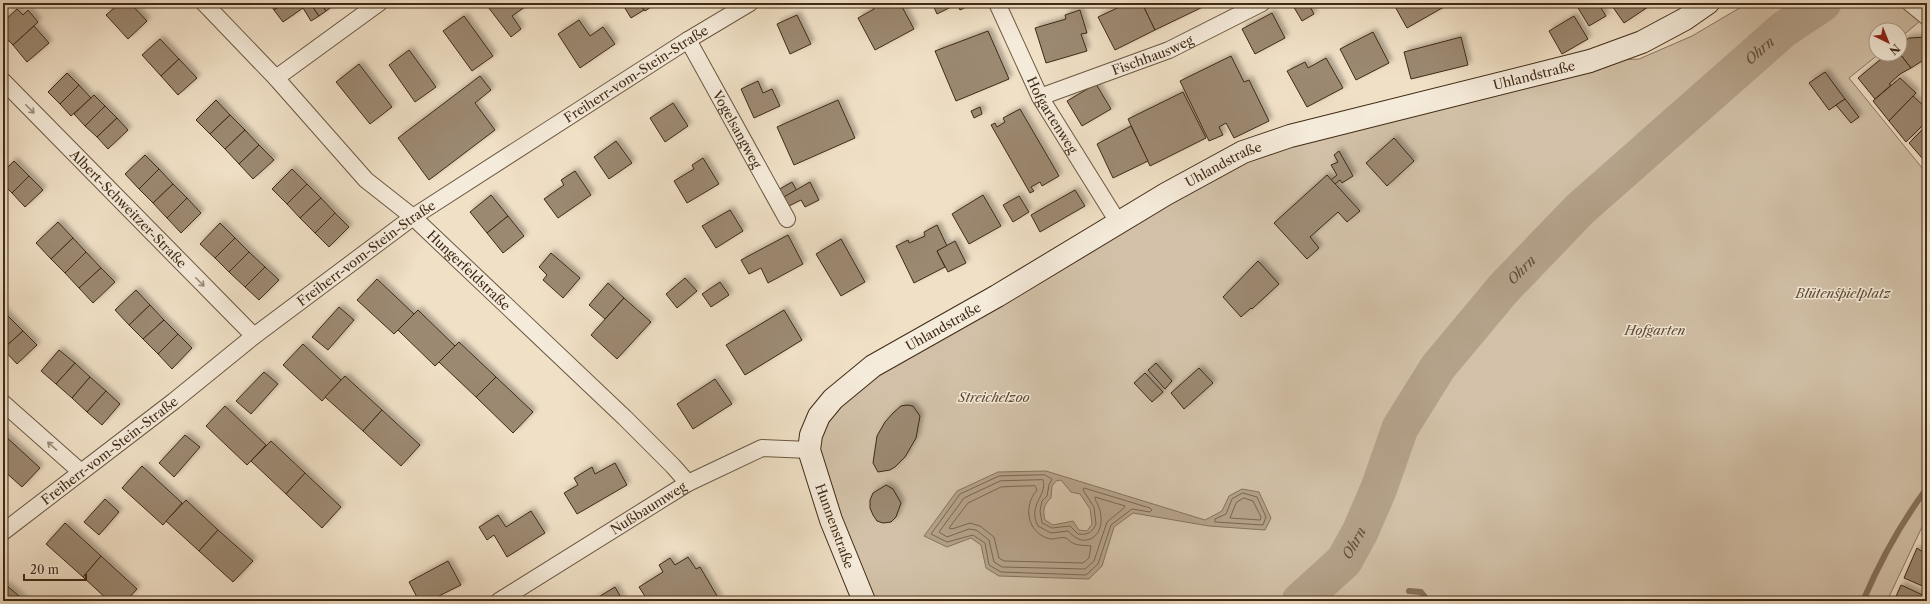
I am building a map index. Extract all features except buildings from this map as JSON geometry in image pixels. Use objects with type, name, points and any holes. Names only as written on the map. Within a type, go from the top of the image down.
[{"type":"main road","name":"Uhlandstraße","points":[[809,450],[811,435],[819,416],[832,399],[873,366],[997,296],[1200,174],[1243,152],[1290,136],[1590,61],[1642,42],[1685,19],[1708,3]]},
{"type":"main road","name":"Hunnenstraße","points":[[809,450],[831,520],[864,601]]},
{"type":"street","name":"Hungerfeldstraße","points":[[204,3],[276,78],[366,180],[413,217],[626,418],[688,483]]},
{"type":"street","points":[[276,78],[379,3]]},
{"type":"street","name":"Freiherr-vom-Stein-Straße","points":[[3,532],[174,401],[254,336],[413,217],[688,40],[750,3]]},
{"type":"street","name":"Hofgartenweg","points":[[997,3],[1040,98],[1118,222]]},
{"type":"street","name":"Fischhausweg","points":[[1040,98],[1169,50],[1262,3]]},
{"type":"street","points":[[1910,3],[1927,18]]},
{"type":"street","name":"Vogelsangweg","points":[[688,40],[787,219]]},
{"type":"street","name":"Albert-Schweitzer-Straße","points":[[3,81],[254,336]]},
{"type":"street","points":[[3,403],[81,472]]},
{"type":"street","name":"Nußbaumweg","points":[[499,601],[688,483],[762,448],[809,450]]},
{"type":"green space","name":"Hofgarten","points":[[1748,3],[1927,3],[1927,15],[1908,31],[1908,22],[1868,22],[1869,62],[1849,78],[1927,174],[1927,522],[1922,527],[1887,601],[864,601],[811,435],[833,399],[1243,152],[1590,61],[1639,59],[1692,36]]},
{"type":"water","points":[[1046,471],[1205,520],[1222,511],[1229,496],[1242,489],[1259,492],[1271,518],[1265,530],[1209,526],[1133,513],[1114,527],[1102,566],[1089,579],[999,576],[986,568],[981,545],[971,538],[947,547],[924,536],[957,491],[998,472]],"holes":[[[1061,480],[1071,492],[1080,494],[1090,509],[1092,524],[1087,531],[1079,530],[1073,521],[1053,525],[1045,520],[1044,508],[1046,503],[1051,498],[1052,486],[1056,481]]]},
{"type":"waterway","name":"Ohrn","points":[[1300,601],[1344,561],[1360,532],[1379,488],[1400,428],[1438,367],[1504,288],[1580,209],[1784,29],[1823,3]]},
{"type":"waterway","points":[[1863,601],[1892,543],[1908,515],[1927,488]]},
{"type":"waterway","points":[[1409,591],[1421,592],[1428,601]]},
{"type":"park label","name":"Blütenspielplatz","points":[[1843,293]]},
{"type":"park label","name":"Streichelzoo","points":[[994,397]]}]
